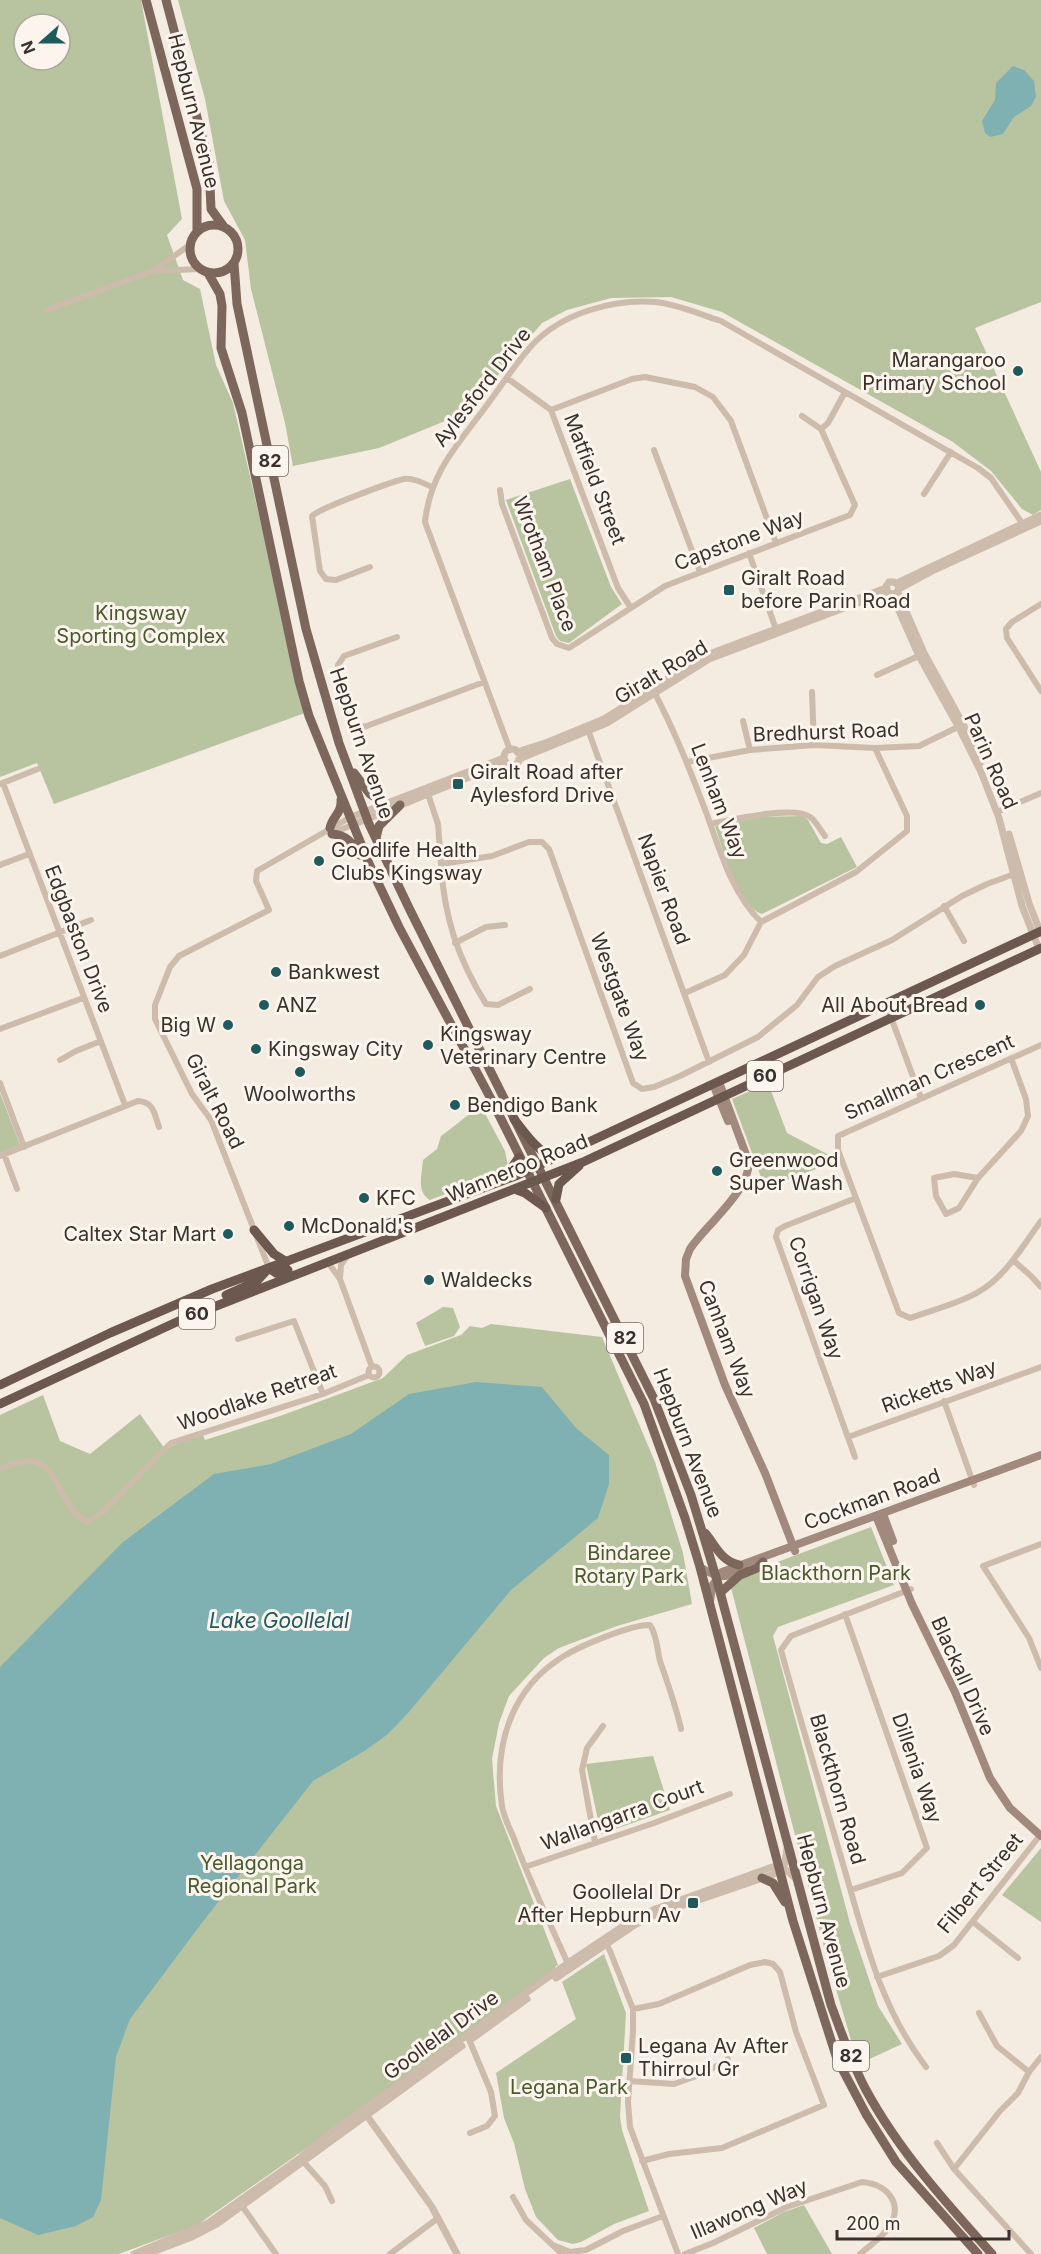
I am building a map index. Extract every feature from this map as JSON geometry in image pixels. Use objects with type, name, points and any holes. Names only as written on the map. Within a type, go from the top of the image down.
[{"type":"highway","name":"Wanneroo Road","points":[[0,1385],[161,1310],[526,1171],[1039,933]]},
{"type":"highway","name":"Wanneroo Road","points":[[3,1401],[183,1319],[327,1261],[517,1190],[583,1162],[1040,949]]},
{"type":"highway","points":[[514,1119],[527,1137],[545,1154],[554,1158]]},
{"type":"highway","points":[[502,1181],[519,1157]]},
{"type":"highway","points":[[556,1199],[559,1184],[583,1162]]},
{"type":"highway","points":[[517,1190],[546,1208]]},
{"type":"highway","points":[[418,1213],[432,1214],[450,1208],[454,1210],[453,1214]]},
{"type":"highway","points":[[254,1230],[274,1254],[287,1262]]},
{"type":"highway","points":[[183,1319],[201,1306],[257,1281],[269,1268],[272,1272],[280,1274],[346,1248],[354,1251]]},
{"type":"main road","name":"Hepburn Avenue","points":[[146,0],[197,189],[197,232]]},
{"type":"main road","name":"Hepburn Avenue","points":[[165,0],[209,163],[212,209],[224,227]]},
{"type":"main road","points":[[191,244],[197,232],[211,225],[224,227]]},
{"type":"main road","name":"82","points":[[224,227],[232,233],[238,245],[238,257],[234,263]]},
{"type":"main road","name":"82","points":[[191,244],[191,254],[204,271]]},
{"type":"main road","name":"Hepburn Avenue","points":[[234,263],[237,304],[304,618],[328,710],[365,814],[654,1399],[702,1529],[721,1592],[831,2005],[866,2090],[906,2151],[981,2251]]},
{"type":"main road","points":[[204,271],[217,273],[228,270],[234,263]]},
{"type":"main road","name":"Hepburn Avenue","points":[[204,271],[220,294],[221,348],[242,413],[299,681],[309,716],[370,866],[644,1404],[686,1518],[793,1921],[837,2059],[866,2114],[896,2162],[968,2244],[992,2254]]},
{"type":"main road","points":[[347,764],[370,794],[384,803]]},
{"type":"main road","points":[[340,795],[341,809],[331,823],[329,832],[346,837],[370,866]]},
{"type":"main road","points":[[376,839],[379,826],[400,805]]},
{"type":"main road","name":"Canham Way","points":[[716,1083],[748,1160],[749,1170],[743,1184],[690,1249],[686,1259],[686,1276],[725,1386],[765,1473],[792,1549]]},
{"type":"main road","name":"Cockman Road","points":[[716,1577],[722,1572],[1040,1459]]},
{"type":"main road","name":"Blackall Drive","points":[[880,1517],[908,1590],[955,1692],[990,1778],[1010,1808],[1041,1833]]},
{"type":"main road","points":[[702,1529],[724,1558],[729,1563],[739,1566]]},
{"type":"main road","name":"Cockman Road","points":[[716,1577],[724,1577],[792,1549]]},
{"type":"main road","points":[[721,1592],[740,1575],[757,1568],[763,1562]]},
{"type":"main road","points":[[700,1567],[716,1577],[710,1602]]},
{"type":"main road","points":[[762,1878],[778,1889],[793,1921]]},
{"type":"main road","points":[[966,2254],[968,2244]]},
{"type":"street","points":[[47,310],[153,271],[191,244]]},
{"type":"street","points":[[153,271],[204,271]]},
{"type":"street","name":"Aylesford Drive","points":[[515,754],[484,682],[425,522],[432,487],[448,456],[533,345],[552,327],[572,316],[623,303],[656,302],[683,308],[721,321],[978,468],[991,478],[1024,527]]},
{"type":"street","points":[[551,410],[632,379],[645,377],[695,387],[713,397],[731,421],[776,543]]},
{"type":"street","name":"Matfield Street","points":[[507,378],[551,410],[618,588],[631,608]]},
{"type":"street","points":[[802,416],[821,429],[828,423],[845,392]]},
{"type":"street","name":"Capstone Way","points":[[562,647],[575,646],[665,586],[850,515],[855,505],[821,429]]},
{"type":"street","points":[[654,450],[700,572]]},
{"type":"street","points":[[924,494],[951,452]]},
{"type":"street","points":[[370,567],[336,580],[326,579],[320,571],[312,516],[337,503],[404,480],[421,482],[432,487]]},
{"type":"street","name":"Wrotham Place","points":[[500,490],[502,504],[552,638],[562,647]]},
{"type":"street","name":"Giralt Road","points":[[1024,527],[1041,514]]},
{"type":"street","name":"Giralt Road","points":[[269,1268],[211,1120],[192,1094],[155,1019],[155,1005],[170,967],[179,956],[269,910],[256,880],[257,872],[384,803],[426,791],[505,760],[514,765],[515,754],[588,730],[623,715],[654,692],[709,659],[777,630],[893,590],[1041,520]]},
{"type":"street","points":[[749,554],[777,630]]},
{"type":"street","name":"Parin Road","points":[[893,590],[921,655],[961,725],[999,811],[1016,874],[1039,933],[1040,949]]},
{"type":"street","points":[[1041,604],[1012,622],[1006,629],[1006,634],[1041,691]]},
{"type":"street","points":[[397,637],[344,656],[338,665],[343,692],[351,718],[356,724],[364,727],[484,682]]},
{"type":"street","points":[[877,675],[921,655]]},
{"type":"street","name":"Lenham Way","points":[[654,692],[687,762],[733,884],[750,911],[761,922]]},
{"type":"street","points":[[812,692],[814,745]]},
{"type":"street","points":[[743,721],[750,750]]},
{"type":"street","name":"Bredhurst Road","points":[[687,762],[750,750],[814,745],[875,748],[919,746],[961,725]]},
{"type":"street","name":"Napier Road","points":[[588,730],[710,1062]]},
{"type":"street","points":[[685,993],[725,975],[744,955],[761,922],[856,872],[907,831],[907,816],[875,748]]},
{"type":"street","points":[[505,760],[506,753],[515,754]]},
{"type":"street","points":[[2,784],[39,769]]},
{"type":"street","name":"Edgbaston Drive","points":[[2,784],[125,1105]]},
{"type":"street","points":[[426,791],[438,824],[444,901],[455,943],[475,985],[486,1004],[498,1005],[530,989]]},
{"type":"street","name":"Giralt Road","points":[[365,814],[400,805],[426,791]]},
{"type":"street","points":[[999,811],[1041,793]]},
{"type":"street","points":[[710,824],[757,815],[797,812],[809,816],[825,836]]},
{"type":"street","name":"Westgate Way","points":[[441,864],[492,856],[529,842],[542,842],[549,849],[633,1083],[638,1088],[647,1089],[710,1062],[758,1037],[797,1005],[818,977],[835,966],[892,940],[944,906],[987,884],[1016,874]]},
{"type":"street","points":[[0,865],[29,854]]},
{"type":"street","points":[[944,906],[964,940]]},
{"type":"street","points":[[0,956],[91,920]]},
{"type":"street","points":[[455,943],[486,927],[505,925]]},
{"type":"street","points":[[0,1029],[83,998]]},
{"type":"street","points":[[886,1004],[921,1098]]},
{"type":"street","points":[[60,1060],[101,1041]]},
{"type":"street","name":"Smallman Crescent","points":[[1013,1260],[994,1281],[979,1292],[910,1318],[899,1313],[838,1150],[838,1136],[1041,1045]]},
{"type":"street","points":[[978,1178],[954,1174],[934,1178],[936,1196],[946,1214],[959,1208],[978,1178],[1021,1131],[1028,1116],[1026,1099],[1011,1059]]},
{"type":"street","points":[[0,1083],[24,1147]]},
{"type":"street","points":[[17,1189],[2,1155],[138,1101],[145,1101],[152,1106],[159,1126]]},
{"type":"street","name":"Corrigan Way","points":[[855,1457],[776,1237],[778,1230],[785,1226],[856,1198]]},
{"type":"street","points":[[1041,1221],[1013,1260],[1041,1287]]},
{"type":"street","points":[[340,1279],[341,1265],[354,1251]]},
{"type":"street","points":[[327,1261],[340,1279],[372,1367]]},
{"type":"street","points":[[238,1339],[294,1321],[323,1394]]},
{"type":"street","points":[[372,1367],[378,1368],[380,1374],[375,1378],[369,1374],[372,1367]]},
{"type":"street","name":"Ricketts Way","points":[[848,1437],[1041,1367]]},
{"type":"street","name":"Woodlake Retreat","points":[[0,1469],[28,1461],[45,1467],[77,1518],[87,1522],[103,1512],[171,1443],[323,1394],[369,1374]]},
{"type":"street","points":[[944,1401],[973,1482]]},
{"type":"street","points":[[1041,1544],[983,1566],[1029,1638],[1041,1668]]},
{"type":"street","name":"Blackthorn Road","points":[[908,1590],[791,1636],[781,1650],[863,1937],[877,1977],[908,2043],[926,2067]]},
{"type":"street","name":"Dillenia Way","points":[[845,1614],[927,1848],[902,1873],[850,1890]]},
{"type":"street","points":[[569,1966],[525,1867],[502,1808],[501,1749],[517,1702],[537,1676],[567,1654],[610,1636],[643,1625],[650,1625],[654,1632],[681,1729]]},
{"type":"street","points":[[595,1842],[582,1770],[587,1748],[603,1725]]},
{"type":"street","name":"Wallangarra Court","points":[[525,1867],[730,1794]]},
{"type":"street","name":"Filbert Street","points":[[877,1977],[939,1956],[954,1945],[1041,1833]]},
{"type":"street","points":[[788,1844],[786,1858],[780,1868],[789,1872],[797,1880]]},
{"type":"street","name":"Goollelal Drive","points":[[147,2254],[203,2232],[645,1913],[772,1867],[780,1868]]},
{"type":"street","name":"Goollelal Drive","points":[[605,1942],[652,1916],[774,1874],[780,1868]]},
{"type":"street","points":[[973,1922],[1018,1958]]},
{"type":"street","points":[[605,1942],[633,2009],[628,2116],[633,2137],[678,2254]]},
{"type":"street","points":[[633,2009],[659,2004],[750,1965],[765,1962],[773,1964],[780,1972],[796,2032],[824,2105],[722,2148],[669,2154],[642,2161]]},
{"type":"street","points":[[979,2013],[997,2046],[1029,2072]]},
{"type":"street","points":[[469,2039],[491,2092],[495,2116],[487,2126],[470,2133]]},
{"type":"street","points":[[954,2169],[1000,2111],[1018,2093],[1029,2072],[1041,2057]]},
{"type":"street","points":[[629,2081],[674,2084],[705,2073],[728,2059]]},
{"type":"street","points":[[363,2115],[436,2219],[455,2254]]},
{"type":"street","points":[[937,2143],[954,2169],[1031,2254]]},
{"type":"street","points":[[302,2160],[326,2186],[332,2201]]},
{"type":"street","name":"Illawong Way","points":[[685,2254],[787,2207],[862,2182],[875,2183],[887,2190],[893,2202],[894,2218],[887,2230],[860,2254]]},
{"type":"street","points":[[513,2197],[526,2220],[562,2254]]},
{"type":"street","points":[[241,2204],[276,2254]]},
{"type":"street","points":[[553,2245],[570,2252],[585,2252],[623,2231],[663,2216]]},
{"type":"street","points":[[390,2254],[436,2219]]},
{"type":"street","name":"Goollelal Drive","points":[[134,2254],[164,2248]]},
{"type":"green space","name":"Kingsway Sporting Complex","points":[[0,0],[141,0],[182,219],[167,235],[183,280],[200,289],[216,365],[233,403],[305,713],[54,804],[37,763],[0,777]]},
{"type":"green space","points":[[178,0],[1041,0],[1041,302],[975,328],[1041,472],[1041,510],[1033,515],[1022,509],[991,471],[953,442],[722,312],[671,297],[611,298],[567,310],[542,323],[467,412],[379,448],[293,466],[285,423],[251,289],[245,240],[224,201],[205,99]]},
{"type":"green space","points":[[570,479],[611,587],[622,604],[569,643],[560,641],[556,636],[506,500]]},
{"type":"green space","points":[[802,816],[808,820],[821,843],[827,844],[841,837],[857,867],[762,914],[753,909],[738,889],[715,826],[762,817]]},
{"type":"green space","points":[[768,1083],[787,1133],[829,1155],[832,1163],[765,1188],[732,1099]]},
{"type":"green space","points":[[0,1093],[20,1145],[0,1153]]},
{"type":"green space","points":[[482,1108],[505,1151],[508,1166],[497,1174],[430,1200],[421,1188],[423,1160],[437,1149],[441,1136]]},
{"type":"green space","points":[[443,1307],[453,1308],[460,1327],[454,1336],[425,1346],[416,1323]]},
{"type":"green space","name":"Yellagonga Regional Park","points":[[491,1324],[602,1337],[655,1462],[683,1553],[692,1604],[617,1626],[559,1648],[544,1658],[509,1696],[499,1723],[492,1759],[496,1806],[558,1965],[555,1967],[557,1971],[197,2225],[119,2254],[0,2254],[0,1415],[43,1395],[60,1441],[90,1454],[140,1414],[165,1449],[202,1433],[205,1440],[280,1416],[383,1378],[407,1355],[461,1335],[470,1326],[482,1328]]},
{"type":"green space","name":"Blackthorn Park","points":[[871,1527],[894,1585],[778,1627],[773,1636],[850,1923],[878,2006],[902,2044],[863,2062],[851,2040],[826,1955],[729,1580]]},
{"type":"green space","points":[[653,1756],[670,1810],[601,1834],[586,1764]]},
{"type":"green space","points":[[1041,1848],[1041,1922],[1002,1895]]},
{"type":"green space","name":"Legana Park","points":[[604,1954],[626,2013],[620,2116],[622,2130],[649,2211],[614,2224],[573,2244],[558,2240],[536,2217],[525,2189],[514,2143],[504,2118],[496,2073],[576,2019],[562,1982]]},
{"type":"green space","points":[[804,2205],[832,2254],[767,2254],[754,2228],[784,2212]]},
{"type":"water","points":[[1013,66],[1024,70],[1034,81],[1036,97],[1031,106],[1014,117],[1003,134],[990,137],[985,133],[982,121],[995,100],[996,83]]},
{"type":"water","name":"Lake Goollelal","points":[[476,1382],[542,1387],[576,1428],[609,1455],[609,1484],[598,1518],[511,1590],[388,1734],[366,1750],[313,1781],[130,2019],[116,2057],[101,2200],[93,2217],[76,2226],[38,2235],[0,2218],[0,1667],[123,1542],[214,1474],[271,1464],[351,1434],[409,1394]]},
{"type":"place","name":"Marangaroo Primary School","points":[[1018,371]]},
{"type":"place","name":"Giralt Road before Parin Road","points":[[729,590]]},
{"type":"place","name":"Giralt Road after Aylesford Drive","points":[[458,784]]},
{"type":"place","name":"Goodlife Health Clubs Kingsway","points":[[319,861]]},
{"type":"place","name":"Bankwest","points":[[276,972]]},
{"type":"place","name":"ANZ","points":[[264,1005]]},
{"type":"place","name":"All About Bread","points":[[980,1005]]},
{"type":"place","name":"Big W","points":[[228,1025]]},
{"type":"place","name":"Kingsway Veterinary Centre","points":[[428,1045]]},
{"type":"place","name":"Kingsway City","points":[[256,1049]]},
{"type":"place","name":"Woolworths","points":[[300,1072]]},
{"type":"place","name":"Bendigo Bank","points":[[455,1105]]},
{"type":"place","name":"Greenwood Super Wash","points":[[717,1171]]},
{"type":"place","name":"KFC","points":[[364,1198]]},
{"type":"place","name":"McDonald's","points":[[289,1226]]},
{"type":"place","name":"Caltex Star Mart","points":[[228,1234]]},
{"type":"place","name":"Waldecks","points":[[429,1280]]},
{"type":"place","name":"Goollelal Dr After Hepburn Av","points":[[693,1903]]},
{"type":"place","name":"Legana Av After Thirroul Gr","points":[[626,2058]]},
{"type":"park label","name":"Bindaree Rotary Park","points":[[629,1564]]}]
